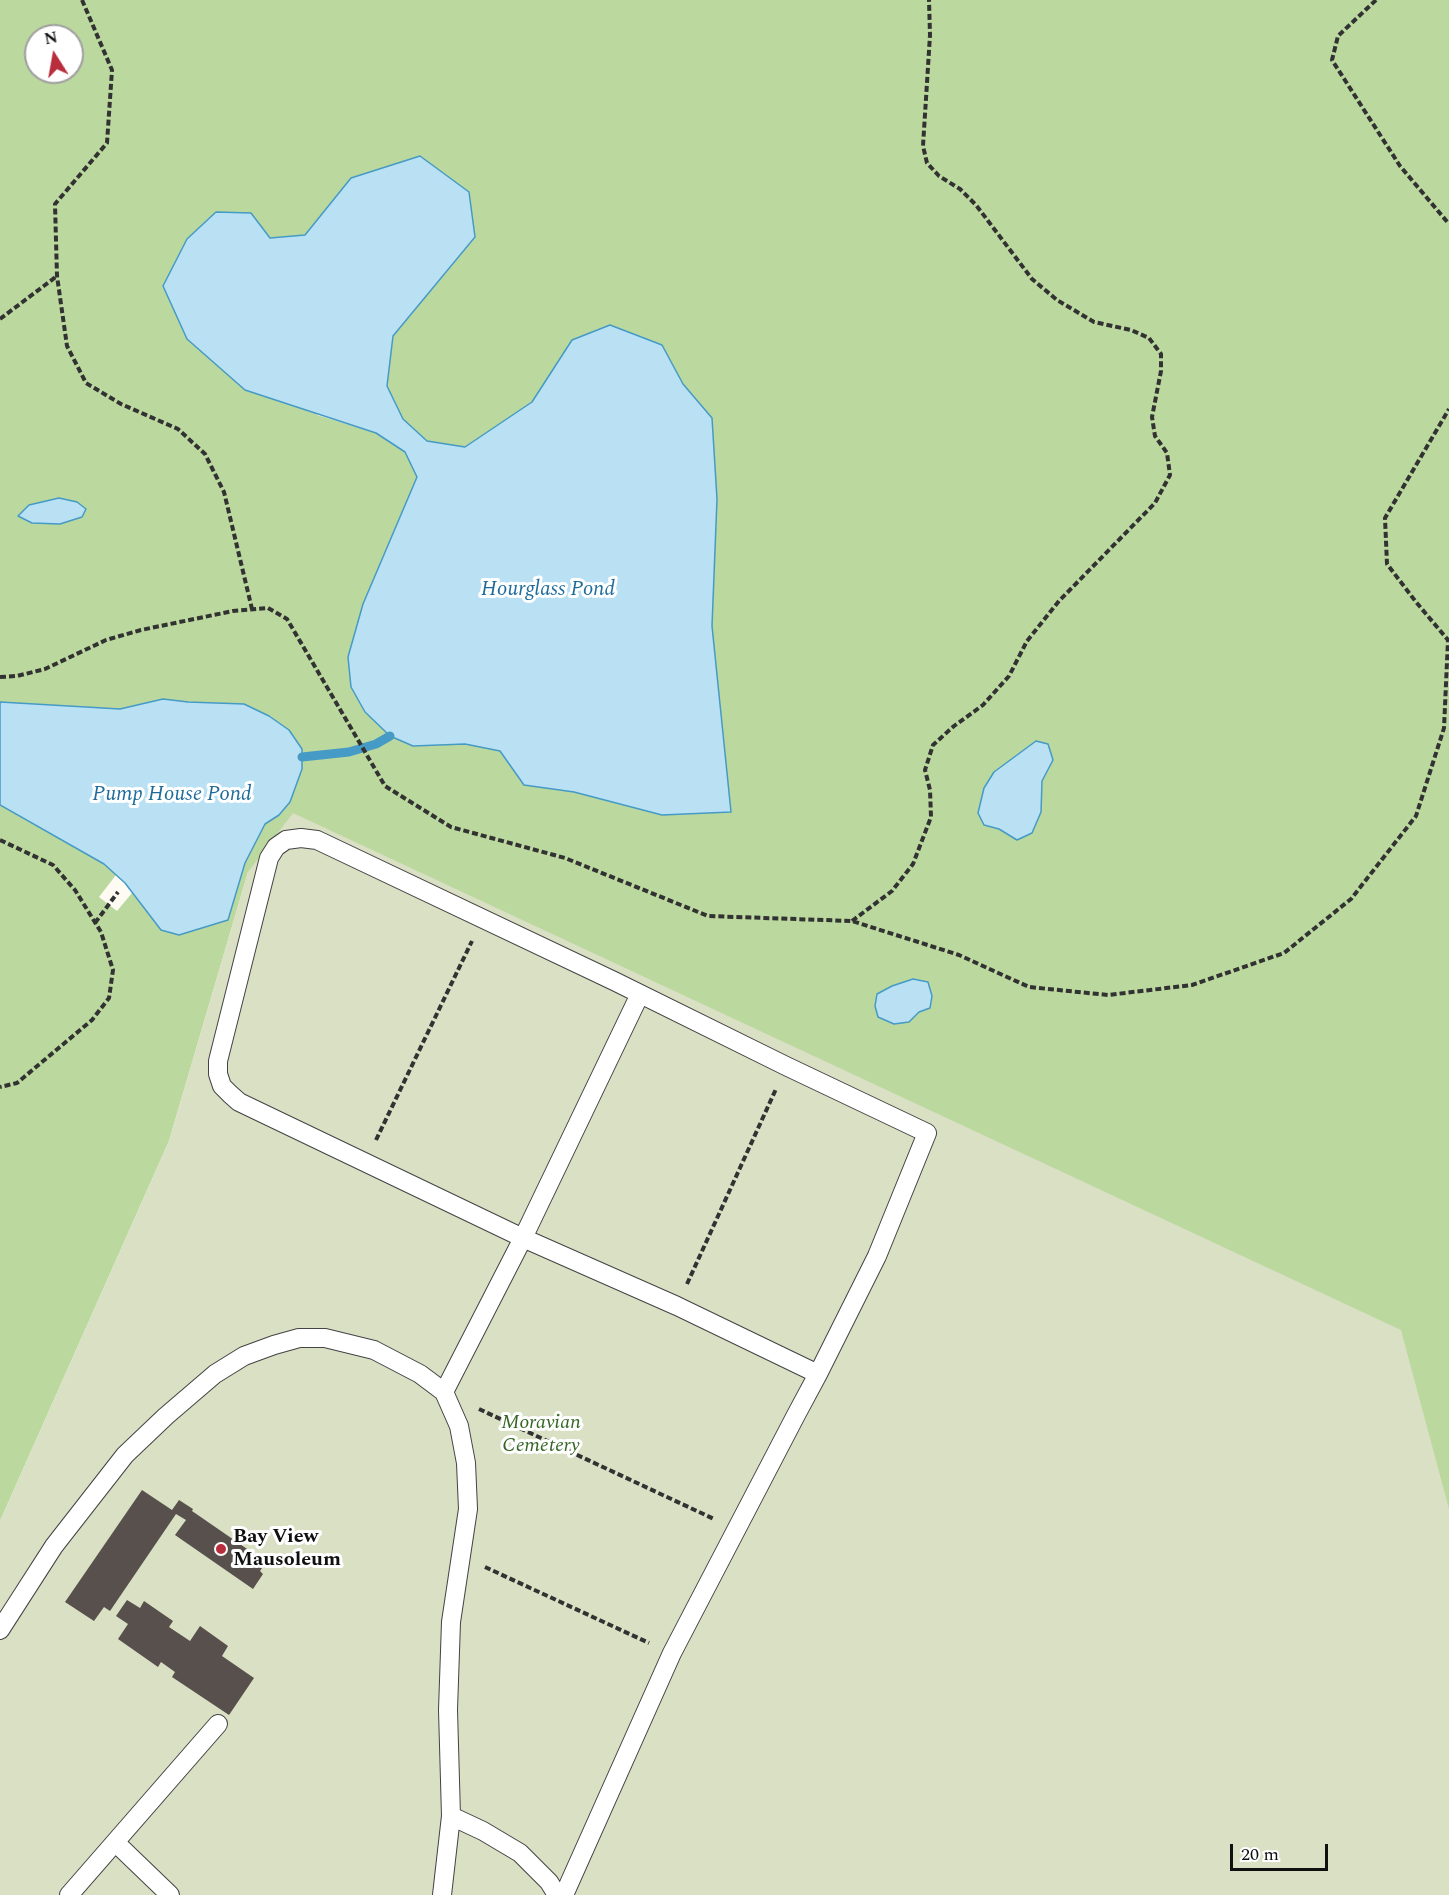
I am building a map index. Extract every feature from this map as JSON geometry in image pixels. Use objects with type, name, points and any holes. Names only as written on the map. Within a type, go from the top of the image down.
[{"type":"lane","points":[[564,1895],[672,1653],[818,1374],[877,1256],[927,1133],[317,840],[301,838],[286,840],[276,847],[269,858],[218,1061],[218,1074],[222,1086],[239,1102],[523,1238],[677,1306],[818,1374]]},
{"type":"lane","points":[[444,1392],[523,1238],[640,994]]},
{"type":"lane","points":[[0,1630],[54,1546],[125,1455],[215,1374],[244,1356],[299,1338],[325,1338],[374,1350],[420,1374],[444,1392],[459,1426],[466,1463],[468,1509],[450,1632],[448,1710],[450,1816],[442,1895]]},
{"type":"lane","points":[[69,1895],[218,1724]]},
{"type":"lane","points":[[450,1816],[483,1831],[520,1853],[549,1882],[557,1895]]},
{"type":"lane","points":[[116,1843],[170,1895]]},
{"type":"path","points":[[82,0],[112,70],[107,143],[55,204],[57,276],[67,346],[86,382],[121,404],[178,429],[205,454],[224,492],[252,609]]},
{"type":"path","points":[[852,921],[892,891],[913,864],[931,817],[930,790],[925,770],[933,746],[954,726],[983,705],[1009,676],[1027,641],[1059,602],[1155,503],[1170,475],[1167,453],[1155,436],[1152,417],[1161,371],[1161,354],[1149,338],[1131,330],[1094,321],[1057,300],[1032,279],[976,205],[960,189],[939,176],[927,163],[923,146],[930,35],[929,0]]},
{"type":"path","points":[[1376,0],[1338,36],[1332,60],[1400,166],[1449,224]]},
{"type":"path","points":[[0,320],[57,276]]},
{"type":"path","points":[[0,677],[17,676],[45,669],[106,640],[141,630],[232,611],[268,608],[287,619],[385,786],[451,827],[565,858],[708,916],[852,921],[959,955],[1029,987],[1108,995],[1192,985],[1284,953],[1351,899],[1416,816],[1444,728],[1448,640],[1387,564],[1385,518],[1449,409]]},
{"type":"path","points":[[0,840],[53,865],[75,890],[101,932],[113,970],[109,998],[92,1020],[17,1083],[0,1087]]},
{"type":"path","points":[[95,923],[118,892]]},
{"type":"path","points":[[365,1162],[483,919]]},
{"type":"path","points":[[677,1306],[786,1066]]},
{"type":"path","points":[[444,1392],[736,1530]]},
{"type":"path","points":[[462,1556],[672,1653]]},
{"type":"green space","points":[[0,0],[1449,0],[1449,1895],[248,872],[169,1141],[0,1521],[0,805],[104,864],[116,875],[99,897],[117,911],[132,893],[161,930],[228,920],[245,863],[265,823],[279,815],[302,769],[302,749],[188,702],[163,699],[120,709],[0,702]],"holes":[[[351,178],[475,238],[393,336],[387,386],[403,419],[427,441],[465,448],[532,402],[572,340],[610,325],[662,345],[683,384],[712,418],[717,499],[712,626],[574,792],[524,785],[500,751],[465,744],[413,746],[363,604],[417,477],[405,452],[376,433],[317,415],[250,213],[270,238],[305,235]],[[1035,742],[1052,760],[1042,781],[1041,812],[1017,840],[999,829],[994,772]]]},
{"type":"green space","name":"Moravian Cemetery","points":[[293,813],[1401,1330],[1449,1509],[1449,1895],[0,1895],[0,1521],[169,1141],[248,872]]},
{"type":"water","name":"Hourglass Pond","points":[[420,156],[469,192],[475,237],[393,336],[387,386],[403,419],[427,441],[465,447],[532,402],[572,340],[610,325],[662,345],[683,384],[712,418],[717,499],[712,626],[731,812],[662,815],[574,792],[524,785],[500,751],[465,744],[413,746],[390,736],[365,712],[351,687],[348,657],[363,604],[417,477],[405,452],[376,433],[245,390],[187,339],[163,286],[187,239],[216,212],[251,213],[270,238],[305,235],[351,178]]},
{"type":"water","points":[[59,498],[77,502],[86,509],[82,517],[60,524],[32,523],[18,516],[29,505]]},
{"type":"water","name":"Pump House Pond","points":[[163,699],[244,704],[269,716],[289,730],[302,749],[302,769],[290,802],[279,815],[265,824],[245,863],[228,920],[179,935],[161,930],[125,883],[104,864],[0,805],[0,702],[120,709]]},
{"type":"water","points":[[1036,741],[1048,744],[1053,760],[1042,781],[1041,812],[1032,833],[1017,840],[999,829],[984,825],[978,813],[984,788],[994,772]]},
{"type":"water","points":[[913,979],[928,982],[932,996],[930,1008],[919,1012],[909,1022],[894,1024],[878,1017],[875,1006],[877,994]]},
{"type":"building","name":"Bay View Mausoleum","points":[[142,1490],[172,1510],[179,1500],[266,1562],[260,1571],[263,1574],[253,1589],[175,1535],[186,1520],[176,1514],[110,1611],[104,1607],[94,1621],[65,1602]]},
{"type":"building","points":[[127,1600],[140,1608],[144,1601],[173,1621],[169,1627],[190,1641],[200,1626],[228,1646],[222,1656],[254,1678],[229,1715],[172,1677],[175,1672],[161,1662],[158,1667],[118,1639],[128,1624],[116,1616]]},
{"type":"waterway","points":[[302,757],[349,752],[376,744],[390,736]]},
{"type":"place","name":"Bay View Mausoleum","points":[[221,1549]]}]
